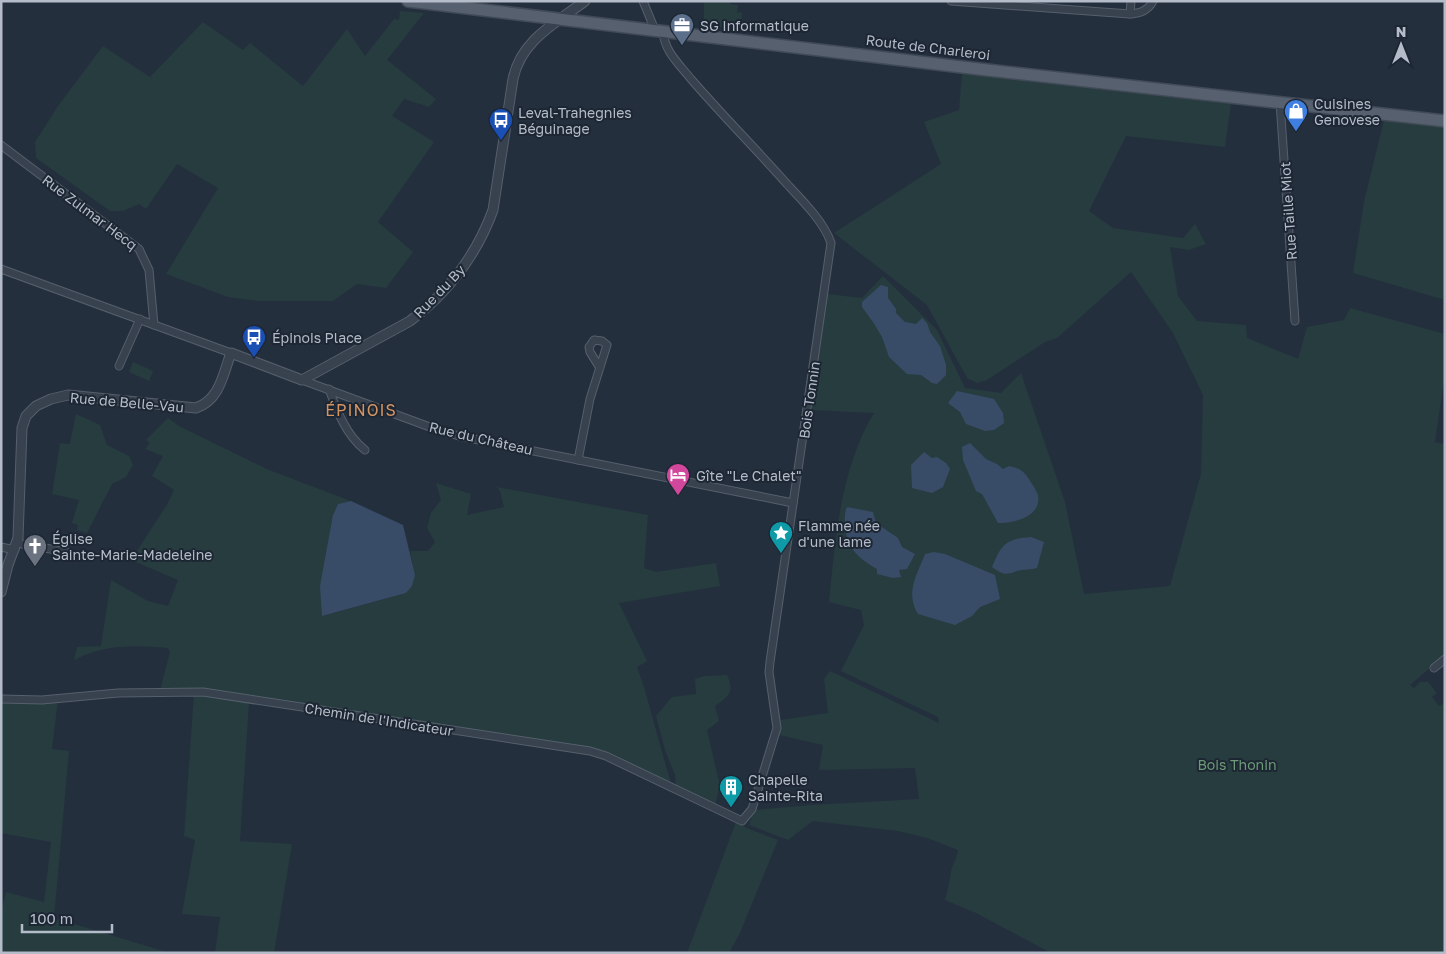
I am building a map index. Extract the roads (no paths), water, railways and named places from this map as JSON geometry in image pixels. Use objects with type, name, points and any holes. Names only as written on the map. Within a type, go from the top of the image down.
[{"type":"main road","name":"Route de Charleroi","points":[[408,1],[987,70],[1445,121]]},
{"type":"street","name":"Rue du By","points":[[302,380],[410,321],[424,310],[463,268],[481,238],[493,210],[513,79],[519,59],[530,44],[558,18],[573,11],[585,1]]},
{"type":"street","name":"Bois Tonnin","points":[[644,1],[670,54],[804,202],[828,234],[831,243],[770,662],[769,672],[777,728],[752,809],[742,822]]},
{"type":"street","points":[[951,1],[1130,14],[1142,12],[1153,1]]},
{"type":"street","points":[[1130,14],[1131,1]]},
{"type":"street","name":"Rue Taille Miot","points":[[1280,102],[1295,321]]},
{"type":"street","name":"Rue Zulmar Hecq","points":[[1,145],[139,248],[149,270],[154,325]]},
{"type":"street","points":[[1,269],[302,380]]},
{"type":"street","points":[[119,366],[140,319]]},
{"type":"street","name":"Rue de Belle-Vau","points":[[1,592],[8,565],[16,546],[22,428],[26,416],[44,402],[68,395],[196,408],[207,403],[216,394],[231,353]]},
{"type":"street","points":[[578,460],[590,398],[600,368]]},
{"type":"street","name":"Rue du Château","points":[[302,380],[438,430],[793,503]]},
{"type":"street","points":[[329,389],[334,404],[352,438],[365,450]]},
{"type":"street","points":[[1,547],[16,546],[67,552]]},
{"type":"street","points":[[1434,668],[1445,658]]},
{"type":"street","name":"Chemin de l'Indicateur","points":[[1,699],[42,700],[118,693],[204,692],[585,750],[606,756],[742,822]]},
{"type":"water","points":[[881,285],[888,287],[888,298],[896,309],[896,313],[905,322],[916,324],[922,318],[927,323],[930,332],[940,346],[946,365],[946,375],[937,384],[932,383],[921,375],[907,374],[889,357],[882,337],[862,307],[862,302]]},
{"type":"water","points":[[957,391],[994,399],[1003,413],[1004,423],[994,430],[985,431],[966,424],[960,412],[948,403]]},
{"type":"water","points":[[970,443],[986,459],[1003,469],[1009,466],[1017,468],[1025,474],[1038,495],[1036,509],[1031,514],[1012,522],[998,523],[982,494],[976,491],[963,460],[962,447]]},
{"type":"water","points":[[924,452],[932,458],[937,457],[946,463],[950,469],[943,487],[932,493],[912,488],[911,465]]},
{"type":"water","points":[[351,501],[403,525],[415,575],[412,586],[406,593],[322,616],[320,586],[333,515],[338,504]]},
{"type":"water","points":[[847,507],[873,512],[876,523],[898,538],[902,547],[915,554],[907,569],[899,570],[901,577],[893,578],[877,574],[877,569],[859,557],[851,547],[845,527]]},
{"type":"water","points":[[1031,537],[1044,542],[1037,568],[1006,574],[992,567],[1006,544],[1015,539]]},
{"type":"water","points":[[934,552],[945,554],[995,575],[1000,599],[980,607],[972,616],[955,625],[918,614],[914,606],[912,591],[925,554]]},
{"type":"place","name":"SG Informatique","points":[[682,46]]},
{"type":"place","name":"Cuisines Genovese","points":[[1296,132]]},
{"type":"place","name":"Leval-Trahegnies Béguinage","points":[[501,141]]},
{"type":"place","name":"Épinois Place","points":[[254,358]]},
{"type":"place","name":"Gîte \"Le Chalet\"","points":[[678,496]]},
{"type":"place","name":"Flamme née d'une lame","points":[[781,554]]},
{"type":"place","name":"Église Sainte-Marie-Madeleine","points":[[35,567]]},
{"type":"place","name":"Chapelle Sainte-Rita","points":[[731,808]]},
{"type":"district","name":"ÉPINOIS","points":[[361,410]]},
{"type":"park label","name":"Bois Thonin","points":[[1237,764]]}]
